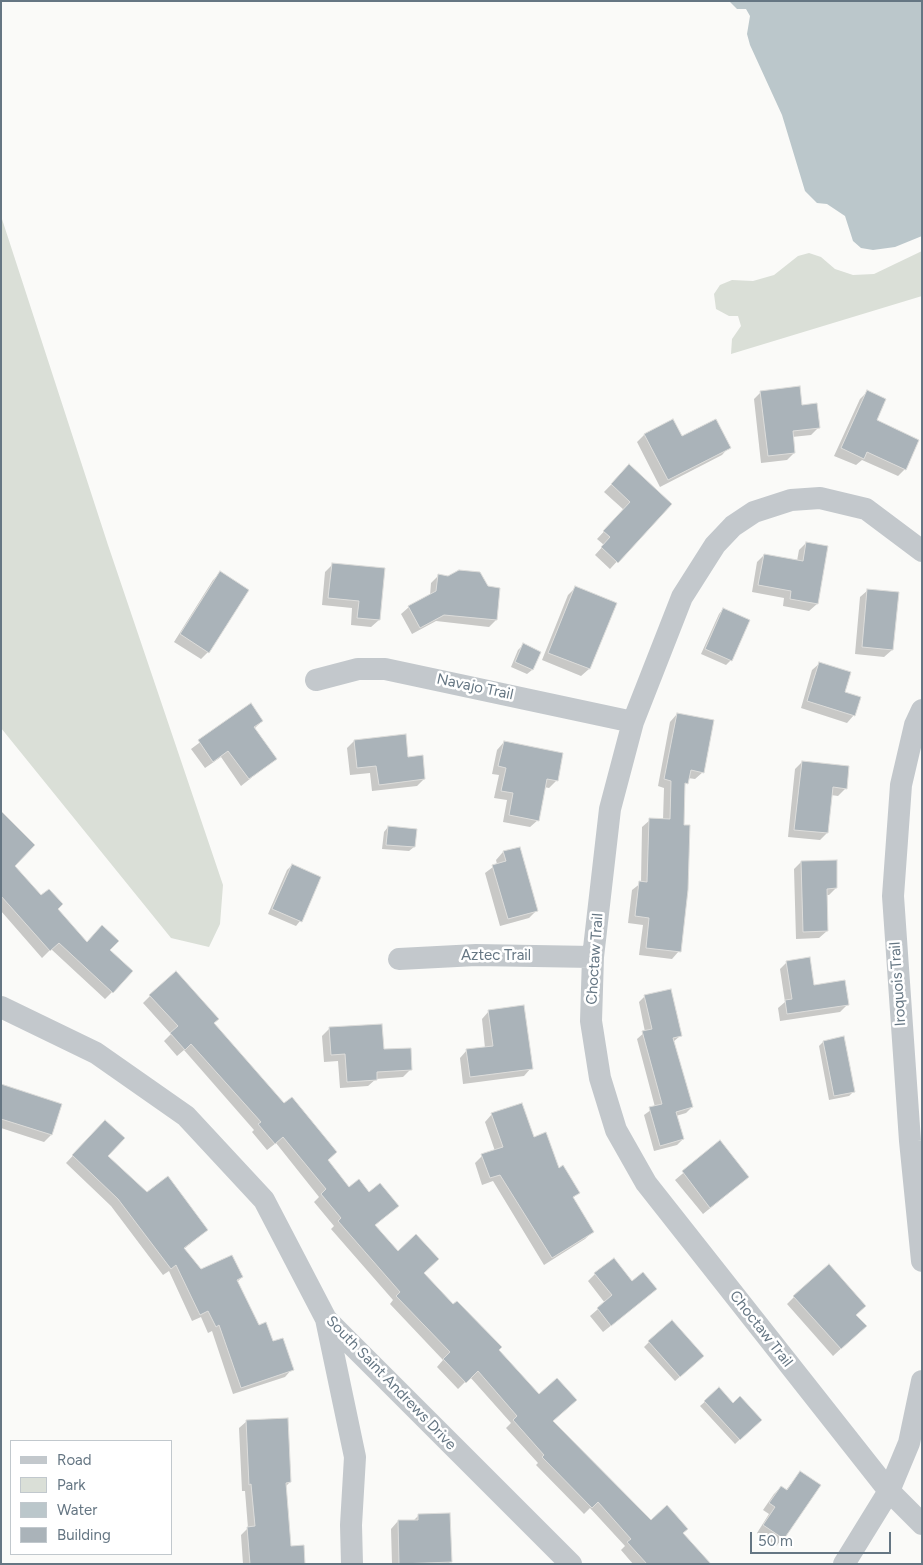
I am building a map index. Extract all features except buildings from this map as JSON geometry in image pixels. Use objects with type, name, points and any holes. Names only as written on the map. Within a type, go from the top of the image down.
[{"type":"street","name":"Choctaw Trail","points":[[922,551],[866,509],[820,498],[791,500],[754,512],[733,526],[715,545],[682,596],[633,722],[610,809],[593,956],[592,1021],[600,1078],[616,1130],[646,1184],[889,1491],[922,1524]]},
{"type":"street","name":"Navajo Trail","points":[[316,680],[358,669],[385,669],[633,722]]},
{"type":"street","name":"Iroquois Trail","points":[[921,1248],[910,1141],[893,896],[901,785],[914,725],[922,710]]},
{"type":"street","name":"Aztec Trail","points":[[399,959],[476,955],[593,956]]},
{"type":"street","name":"South Saint Andrews Drive","points":[[3,1005],[96,1053],[186,1116],[264,1200],[326,1319],[571,1564]]},
{"type":"street","points":[[326,1319],[355,1457],[351,1525],[352,1564]]},
{"type":"street","points":[[844,1564],[889,1491],[909,1443],[922,1381]]},
{"type":"green space","points":[[1,216],[108,545],[223,885],[220,924],[209,947],[171,938],[1,728]]},
{"type":"green space","points":[[922,251],[922,296],[731,354],[732,339],[741,326],[738,316],[729,316],[716,309],[714,294],[720,285],[732,280],[753,281],[774,275],[798,256],[809,253],[821,257],[835,269],[853,275],[874,274]]},
{"type":"water","points":[[729,1],[922,1],[922,236],[895,247],[873,250],[861,248],[853,241],[845,216],[827,204],[817,203],[805,191],[782,115],[750,45],[747,34],[750,16],[746,9],[737,9]]}]
